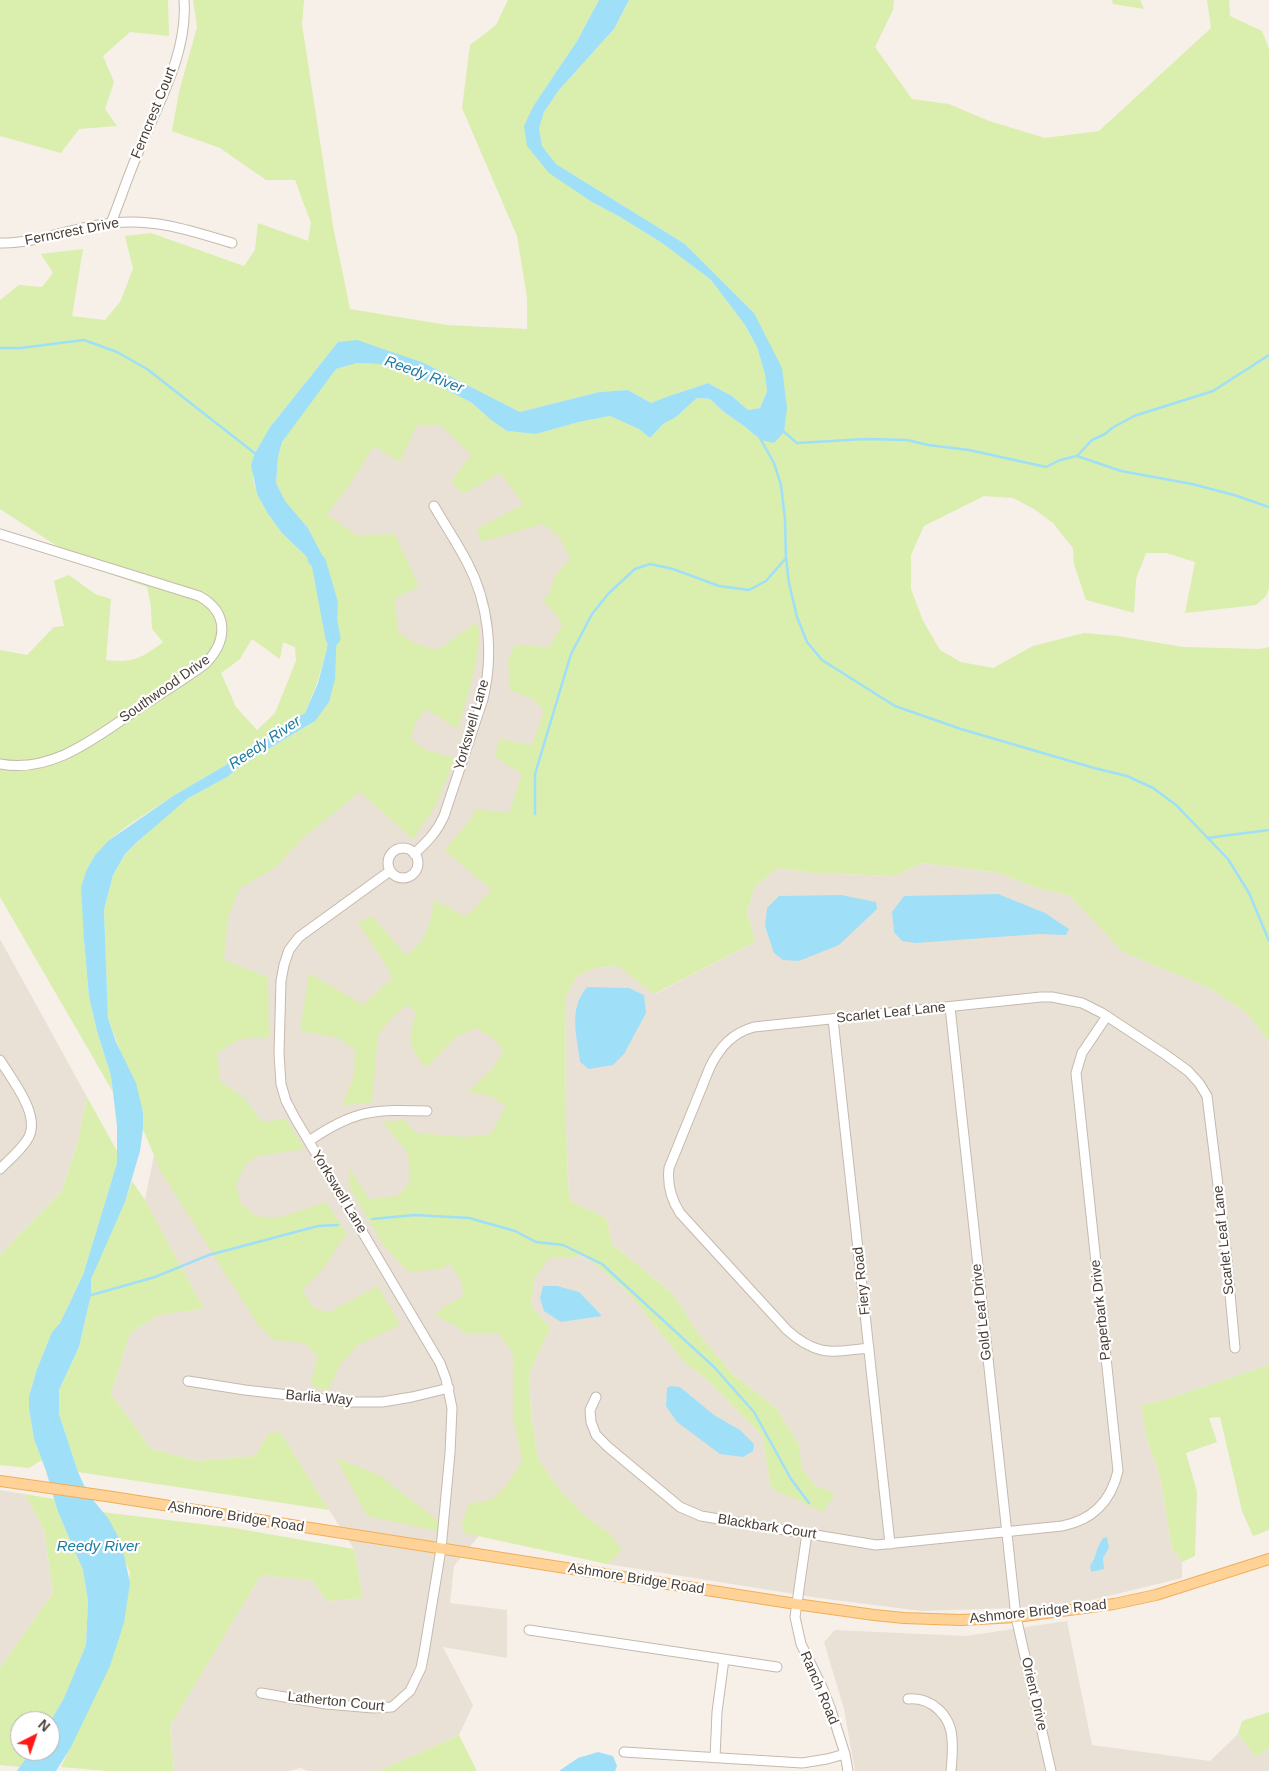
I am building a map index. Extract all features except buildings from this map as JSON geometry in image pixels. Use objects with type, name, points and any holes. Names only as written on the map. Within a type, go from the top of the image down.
[{"type":"main road","name":"Ashmore Bridge Road","points":[[0,1481],[796,1604],[904,1618],[961,1620],[1016,1616],[1114,1604],[1156,1595],[1269,1559]]},
{"type":"street","name":"Ferncrest Court","points":[[111,223],[124,184],[177,56],[184,28],[184,0]]},
{"type":"street","name":"Ferncrest Drive","points":[[0,243],[20,242],[111,223],[136,221],[154,222],[232,242]]},
{"type":"street","name":"Yorkswell Lane","points":[[414,854],[429,840],[439,827],[444,816],[483,699],[488,664],[488,637],[484,609],[477,584],[468,563],[434,506]]},
{"type":"street","name":"Southwood Drive","points":[[0,534],[199,596],[215,609],[220,618],[222,634],[218,648],[205,664],[78,748],[54,760],[34,765],[13,767],[0,764]]},
{"type":"street","points":[[402,848],[414,854],[417,864],[415,872],[410,876],[401,878],[390,871],[388,860],[393,852],[402,848]]},
{"type":"street","name":"Yorkswell Lane","points":[[390,871],[299,937],[289,950],[281,981],[279,1069],[286,1101],[440,1364],[449,1388],[452,1408],[450,1453],[440,1549]]},
{"type":"street","name":"Scarlet Leaf Lane","points":[[869,1348],[831,1352],[821,1351],[797,1339],[680,1213],[669,1186],[669,1168],[710,1067],[722,1046],[738,1033],[754,1027],[1052,997],[1082,1003],[1107,1016],[1188,1071],[1200,1083],[1207,1096],[1236,1348]]},
{"type":"street","name":"Gold Leaf Drive","points":[[950,1007],[1016,1616]]},
{"type":"street","name":"Paperbark Drive","points":[[1006,1531],[1062,1526],[1080,1522],[1103,1505],[1113,1488],[1118,1471],[1076,1082],[1078,1063],[1082,1053],[1107,1016]]},
{"type":"street","name":"Fiery Road","points":[[833,1019],[890,1544]]},
{"type":"street","points":[[0,1060],[24,1099],[31,1114],[32,1127],[26,1142],[0,1169]]},
{"type":"street","points":[[309,1141],[337,1123],[365,1113],[427,1111]]},
{"type":"street","name":"Barlia Way","points":[[188,1381],[245,1390],[350,1402],[382,1402],[449,1388]]},
{"type":"street","name":"Blackbark Court","points":[[596,1397],[590,1410],[591,1422],[596,1435],[680,1507],[701,1516],[876,1545],[1006,1531]]},
{"type":"street","name":"Ranch Road","points":[[807,1533],[795,1617],[800,1644],[822,1687],[845,1754],[848,1771]]},
{"type":"street","name":"Latherton Court","points":[[261,1693],[326,1704],[372,1708],[392,1707],[410,1691],[421,1668],[440,1549]]},
{"type":"street","name":"Orient Drive","points":[[1016,1616],[1051,1771]]},
{"type":"street","points":[[529,1630],[776,1668]]},
{"type":"street","points":[[715,1758],[717,1712],[724,1659]]},
{"type":"street","points":[[908,1699],[927,1701],[946,1718],[950,1726],[952,1739],[951,1771]]},
{"type":"street","points":[[624,1752],[802,1763],[845,1754]]},
{"type":"shaded area","points":[[438,416],[563,489],[587,632],[519,1267],[531,1473],[454,1566],[450,1603],[507,1610],[507,1658],[443,1647],[473,1705],[459,1735],[379,1771],[308,1771],[300,1768],[289,1771],[174,1771],[170,1726],[261,1575],[312,1580],[327,1601],[363,1598],[354,1549],[280,1433],[269,1433],[255,1456],[197,1461],[151,1449],[111,1394],[130,1333],[158,1315],[204,1309],[145,1200],[175,1050],[172,968],[350,751],[311,506],[363,426]]},
{"type":"shaded area","points":[[923,863],[1000,873],[1031,886],[1070,896],[1123,952],[1211,989],[1248,1014],[1269,1042],[1269,1365],[1161,1401],[1142,1405],[1147,1439],[1160,1476],[1172,1548],[1182,1562],[1182,1578],[1088,1601],[1015,1608],[921,1611],[819,1598],[607,1564],[621,1550],[610,1534],[584,1515],[558,1488],[538,1458],[531,1414],[529,1374],[550,1328],[531,1305],[535,1277],[549,1258],[586,1256],[627,1291],[684,1362],[706,1379],[762,1435],[771,1488],[834,1493],[816,1486],[802,1469],[799,1445],[777,1409],[733,1374],[697,1332],[673,1294],[612,1244],[607,1219],[569,1200],[566,1129],[565,999],[577,976],[595,968],[618,966],[655,994],[755,942],[747,911],[755,887],[777,868],[812,873],[895,876]]},
{"type":"shaded area","points":[[0,939],[87,1097],[77,1145],[62,1191],[0,1255]]},
{"type":"shaded area","points":[[0,1490],[24,1494],[44,1529],[53,1593],[0,1668]]},
{"type":"shaded area","points":[[1067,1621],[1092,1745],[1210,1761],[1238,1734],[1256,1757],[1269,1748],[1269,1771],[855,1771],[844,1709],[824,1642],[835,1630],[966,1636]]},
{"type":"green space","points":[[0,0],[168,0],[169,36],[130,32],[103,56],[114,82],[105,109],[117,126],[79,129],[61,153],[0,136]]},
{"type":"green space","points":[[193,0],[304,0],[302,24],[333,226],[350,309],[447,325],[527,329],[527,297],[517,236],[462,108],[470,45],[496,25],[508,0],[599,0],[577,41],[534,105],[527,146],[592,202],[662,243],[711,280],[745,325],[757,347],[765,374],[767,390],[760,408],[748,410],[732,396],[708,383],[651,403],[628,390],[599,392],[520,412],[424,363],[338,342],[270,427],[255,453],[253,480],[257,494],[268,514],[282,533],[307,557],[321,576],[329,595],[327,648],[317,683],[305,713],[260,745],[173,796],[127,826],[108,841],[95,855],[87,869],[84,940],[89,997],[111,1076],[113,1092],[0,897],[0,650],[27,655],[54,627],[64,626],[54,581],[69,575],[95,594],[111,599],[106,660],[123,661],[136,659],[163,642],[152,629],[151,607],[147,587],[88,566],[0,509],[0,300],[19,285],[42,287],[53,273],[41,254],[83,249],[72,316],[105,320],[120,302],[133,269],[125,236],[151,233],[244,266],[255,250],[258,223],[308,241],[311,223],[295,180],[266,180],[220,148],[172,131],[179,92],[197,27]],"holes":[[[252,639],[280,659],[283,642],[295,647],[296,661],[275,713],[257,730],[236,707],[221,673],[240,659]]]},
{"type":"green space","points":[[629,0],[894,0],[893,10],[875,47],[912,99],[949,104],[989,121],[1045,138],[1099,131],[1211,28],[1207,0],[1229,0],[1230,16],[1262,31],[1269,49],[1269,588],[1266,596],[1256,605],[1185,613],[1195,562],[1166,553],[1146,553],[1136,579],[1134,613],[1086,600],[1074,564],[1073,548],[1053,523],[1034,509],[1013,498],[984,496],[924,526],[911,555],[911,589],[923,621],[940,650],[961,662],[993,668],[1033,646],[1084,633],[1118,636],[1183,647],[1260,649],[1269,647],[1269,1042],[1248,1014],[1211,989],[1123,952],[1070,896],[1031,886],[1000,873],[923,863],[895,876],[812,873],[777,868],[755,887],[747,911],[755,942],[654,994],[618,966],[595,968],[577,976],[565,999],[566,1129],[569,1200],[607,1219],[612,1244],[673,1294],[697,1332],[733,1374],[777,1409],[799,1445],[802,1469],[816,1486],[835,1493],[823,1512],[771,1488],[762,1435],[706,1379],[684,1362],[627,1291],[585,1256],[550,1258],[535,1277],[531,1305],[550,1328],[529,1374],[531,1414],[538,1458],[558,1488],[584,1515],[610,1534],[622,1550],[607,1564],[464,1533],[462,1522],[470,1503],[491,1500],[504,1488],[522,1462],[513,1416],[514,1355],[498,1333],[464,1333],[456,1326],[435,1315],[441,1309],[463,1296],[462,1283],[450,1264],[440,1269],[409,1272],[384,1246],[350,1188],[349,1167],[369,1199],[398,1196],[410,1182],[408,1153],[383,1122],[404,1120],[416,1133],[466,1137],[491,1134],[506,1106],[490,1096],[468,1092],[492,1069],[504,1051],[495,1040],[476,1028],[457,1036],[426,1068],[412,1048],[411,1037],[416,1012],[407,1005],[392,1017],[378,1035],[372,1103],[342,1105],[354,1076],[355,1050],[339,1038],[300,1031],[309,973],[363,1005],[392,978],[387,966],[358,923],[372,916],[406,955],[419,944],[427,931],[434,900],[466,917],[492,890],[444,850],[472,818],[475,809],[509,813],[522,774],[495,757],[499,739],[532,745],[544,711],[533,699],[510,690],[508,662],[514,645],[549,647],[563,624],[543,600],[549,594],[555,576],[570,559],[560,537],[543,524],[481,542],[477,529],[524,504],[500,473],[463,494],[451,482],[471,455],[442,426],[416,426],[400,462],[374,446],[349,486],[327,514],[356,535],[395,534],[419,587],[395,598],[398,632],[414,643],[438,650],[477,622],[479,633],[476,660],[458,729],[426,709],[415,724],[411,739],[426,750],[455,758],[436,805],[413,839],[360,792],[303,838],[276,867],[240,888],[228,917],[224,960],[268,977],[269,1037],[240,1039],[217,1053],[220,1081],[244,1098],[262,1122],[286,1119],[305,1149],[258,1156],[247,1163],[236,1184],[240,1202],[255,1216],[277,1218],[326,1202],[347,1233],[324,1268],[302,1290],[312,1306],[327,1313],[378,1286],[400,1325],[358,1345],[341,1364],[328,1390],[316,1388],[311,1382],[317,1355],[304,1343],[273,1340],[258,1325],[160,1170],[143,1129],[143,1112],[108,1018],[104,910],[113,875],[125,854],[160,821],[187,799],[227,777],[245,763],[315,721],[338,632],[338,602],[328,568],[308,528],[285,502],[276,483],[278,457],[282,442],[336,369],[357,363],[379,364],[436,384],[472,403],[507,431],[536,434],[610,416],[639,429],[650,438],[663,424],[676,417],[697,398],[710,399],[761,440],[784,432],[754,313],[685,244],[556,164],[542,146],[538,128],[544,112],[559,90],[614,29]]},
{"type":"green space","points":[[1112,0],[1140,0],[1144,9],[1113,4]]},
{"type":"green space","points":[[87,1097],[117,1151],[117,1163],[83,1275],[60,1323],[52,1332],[29,1395],[29,1409],[34,1439],[42,1460],[29,1468],[0,1465],[0,1255],[62,1191],[77,1145]]},
{"type":"green space","points":[[132,1181],[145,1200],[204,1309],[158,1315],[130,1333],[111,1394],[151,1449],[197,1461],[255,1456],[269,1433],[280,1432],[329,1510],[78,1472],[59,1414],[59,1390],[79,1347],[91,1295],[90,1279],[125,1202]]},
{"type":"green space","points":[[1269,1365],[1269,1530],[1253,1536],[1242,1511],[1220,1417],[1209,1418],[1217,1442],[1186,1453],[1197,1492],[1195,1556],[1182,1562],[1172,1548],[1160,1476],[1147,1439],[1141,1405],[1161,1401]]},
{"type":"green space","points":[[336,1458],[379,1475],[438,1521],[437,1531],[367,1516]]},
{"type":"green space","points":[[24,1494],[54,1499],[83,1570],[88,1601],[86,1645],[64,1698],[56,1711],[10,1711],[10,1761],[24,1761],[20,1767],[0,1765],[0,1668],[53,1593],[44,1529]]},
{"type":"green space","points":[[93,1511],[234,1528],[354,1549],[363,1598],[327,1601],[312,1580],[261,1575],[170,1726],[174,1771],[108,1771],[61,1767],[98,1687],[125,1613],[130,1572],[117,1546]]},
{"type":"green space","points":[[1269,1712],[1269,1748],[1256,1757],[1238,1734],[1242,1721]]},
{"type":"green space","points":[[459,1735],[477,1771],[379,1771]]},
{"type":"water","name":"Reedy River","points":[[599,0],[629,0],[614,29],[559,90],[544,112],[539,128],[542,146],[556,164],[685,244],[754,313],[782,368],[787,408],[784,432],[774,443],[761,440],[710,399],[697,398],[676,417],[663,424],[650,438],[639,429],[610,416],[536,434],[507,431],[472,403],[436,384],[379,364],[357,363],[336,369],[282,442],[278,457],[276,483],[285,501],[308,528],[328,568],[338,602],[335,679],[329,702],[315,721],[245,763],[227,777],[187,799],[125,854],[113,875],[104,910],[108,1018],[116,1042],[136,1083],[143,1112],[143,1129],[140,1151],[125,1202],[91,1279],[91,1295],[79,1347],[59,1390],[59,1414],[78,1472],[88,1494],[108,1518],[121,1542],[130,1583],[124,1623],[110,1666],[71,1747],[56,1771],[17,1771],[24,1761],[60,1761],[60,1711],[56,1711],[64,1698],[86,1645],[88,1601],[83,1570],[58,1512],[34,1439],[29,1409],[29,1396],[37,1369],[52,1332],[60,1323],[83,1275],[117,1163],[117,1126],[111,1076],[89,997],[81,887],[87,869],[95,855],[108,841],[173,796],[260,745],[305,713],[318,683],[327,648],[330,615],[329,595],[321,576],[307,557],[282,533],[268,514],[257,494],[251,465],[255,453],[270,427],[338,342],[357,340],[424,363],[520,412],[599,392],[628,390],[651,403],[708,383],[732,396],[748,410],[760,408],[767,391],[765,374],[757,347],[745,325],[711,280],[662,243],[592,202],[549,173],[527,146],[524,126],[534,105],[577,41]]},
{"type":"water","points":[[998,894],[1045,913],[1069,929],[1066,935],[1039,934],[916,943],[902,941],[894,932],[892,912],[904,896]]},
{"type":"water","points":[[841,895],[876,902],[877,909],[839,945],[799,961],[783,960],[774,953],[765,926],[767,908],[779,896]]},
{"type":"water","points":[[587,987],[629,988],[644,995],[646,1013],[624,1054],[613,1065],[589,1069],[580,1062],[575,1023],[577,1004]]},
{"type":"water","points":[[543,1286],[557,1286],[579,1292],[602,1316],[561,1322],[544,1311],[540,1298]]},
{"type":"water","points":[[671,1386],[680,1387],[714,1415],[740,1430],[754,1444],[753,1451],[743,1457],[720,1454],[677,1422],[666,1406],[667,1388]]},
{"type":"water","points":[[1107,1537],[1109,1548],[1103,1558],[1104,1569],[1091,1572],[1090,1566],[1099,1545],[1103,1538]]},
{"type":"water","points":[[598,1752],[613,1756],[617,1766],[615,1771],[559,1771],[578,1758]]},
{"type":"waterway","points":[[0,348],[21,348],[84,340],[117,352],[147,369],[257,455]]},
{"type":"waterway","points":[[1077,456],[1092,440],[1134,416],[1213,391],[1269,355]]},
{"type":"waterway","points":[[783,431],[797,443],[866,439],[907,440],[928,445],[969,450],[1046,467],[1060,460],[1077,456],[1121,471],[1192,484],[1269,507]]},
{"type":"waterway","points":[[760,438],[774,463],[781,485],[789,583],[797,617],[807,642],[822,660],[895,706],[961,729],[1127,776],[1153,788],[1176,805],[1228,859],[1249,893],[1269,941]]},
{"type":"waterway","points":[[535,814],[535,774],[571,654],[592,614],[609,593],[635,569],[650,564],[673,569],[719,586],[749,590],[766,581],[786,558]]},
{"type":"waterway","name":"Reedy River","points":[[315,559],[319,563],[333,638]]},
{"type":"waterway","points":[[1207,838],[1269,830]]},
{"type":"waterway","points":[[372,1219],[415,1215],[469,1218],[515,1231],[536,1242],[563,1245],[602,1264],[714,1367],[754,1412],[791,1479],[809,1503]]},
{"type":"waterway","points":[[88,1296],[155,1277],[209,1255],[318,1226],[338,1225]]}]
